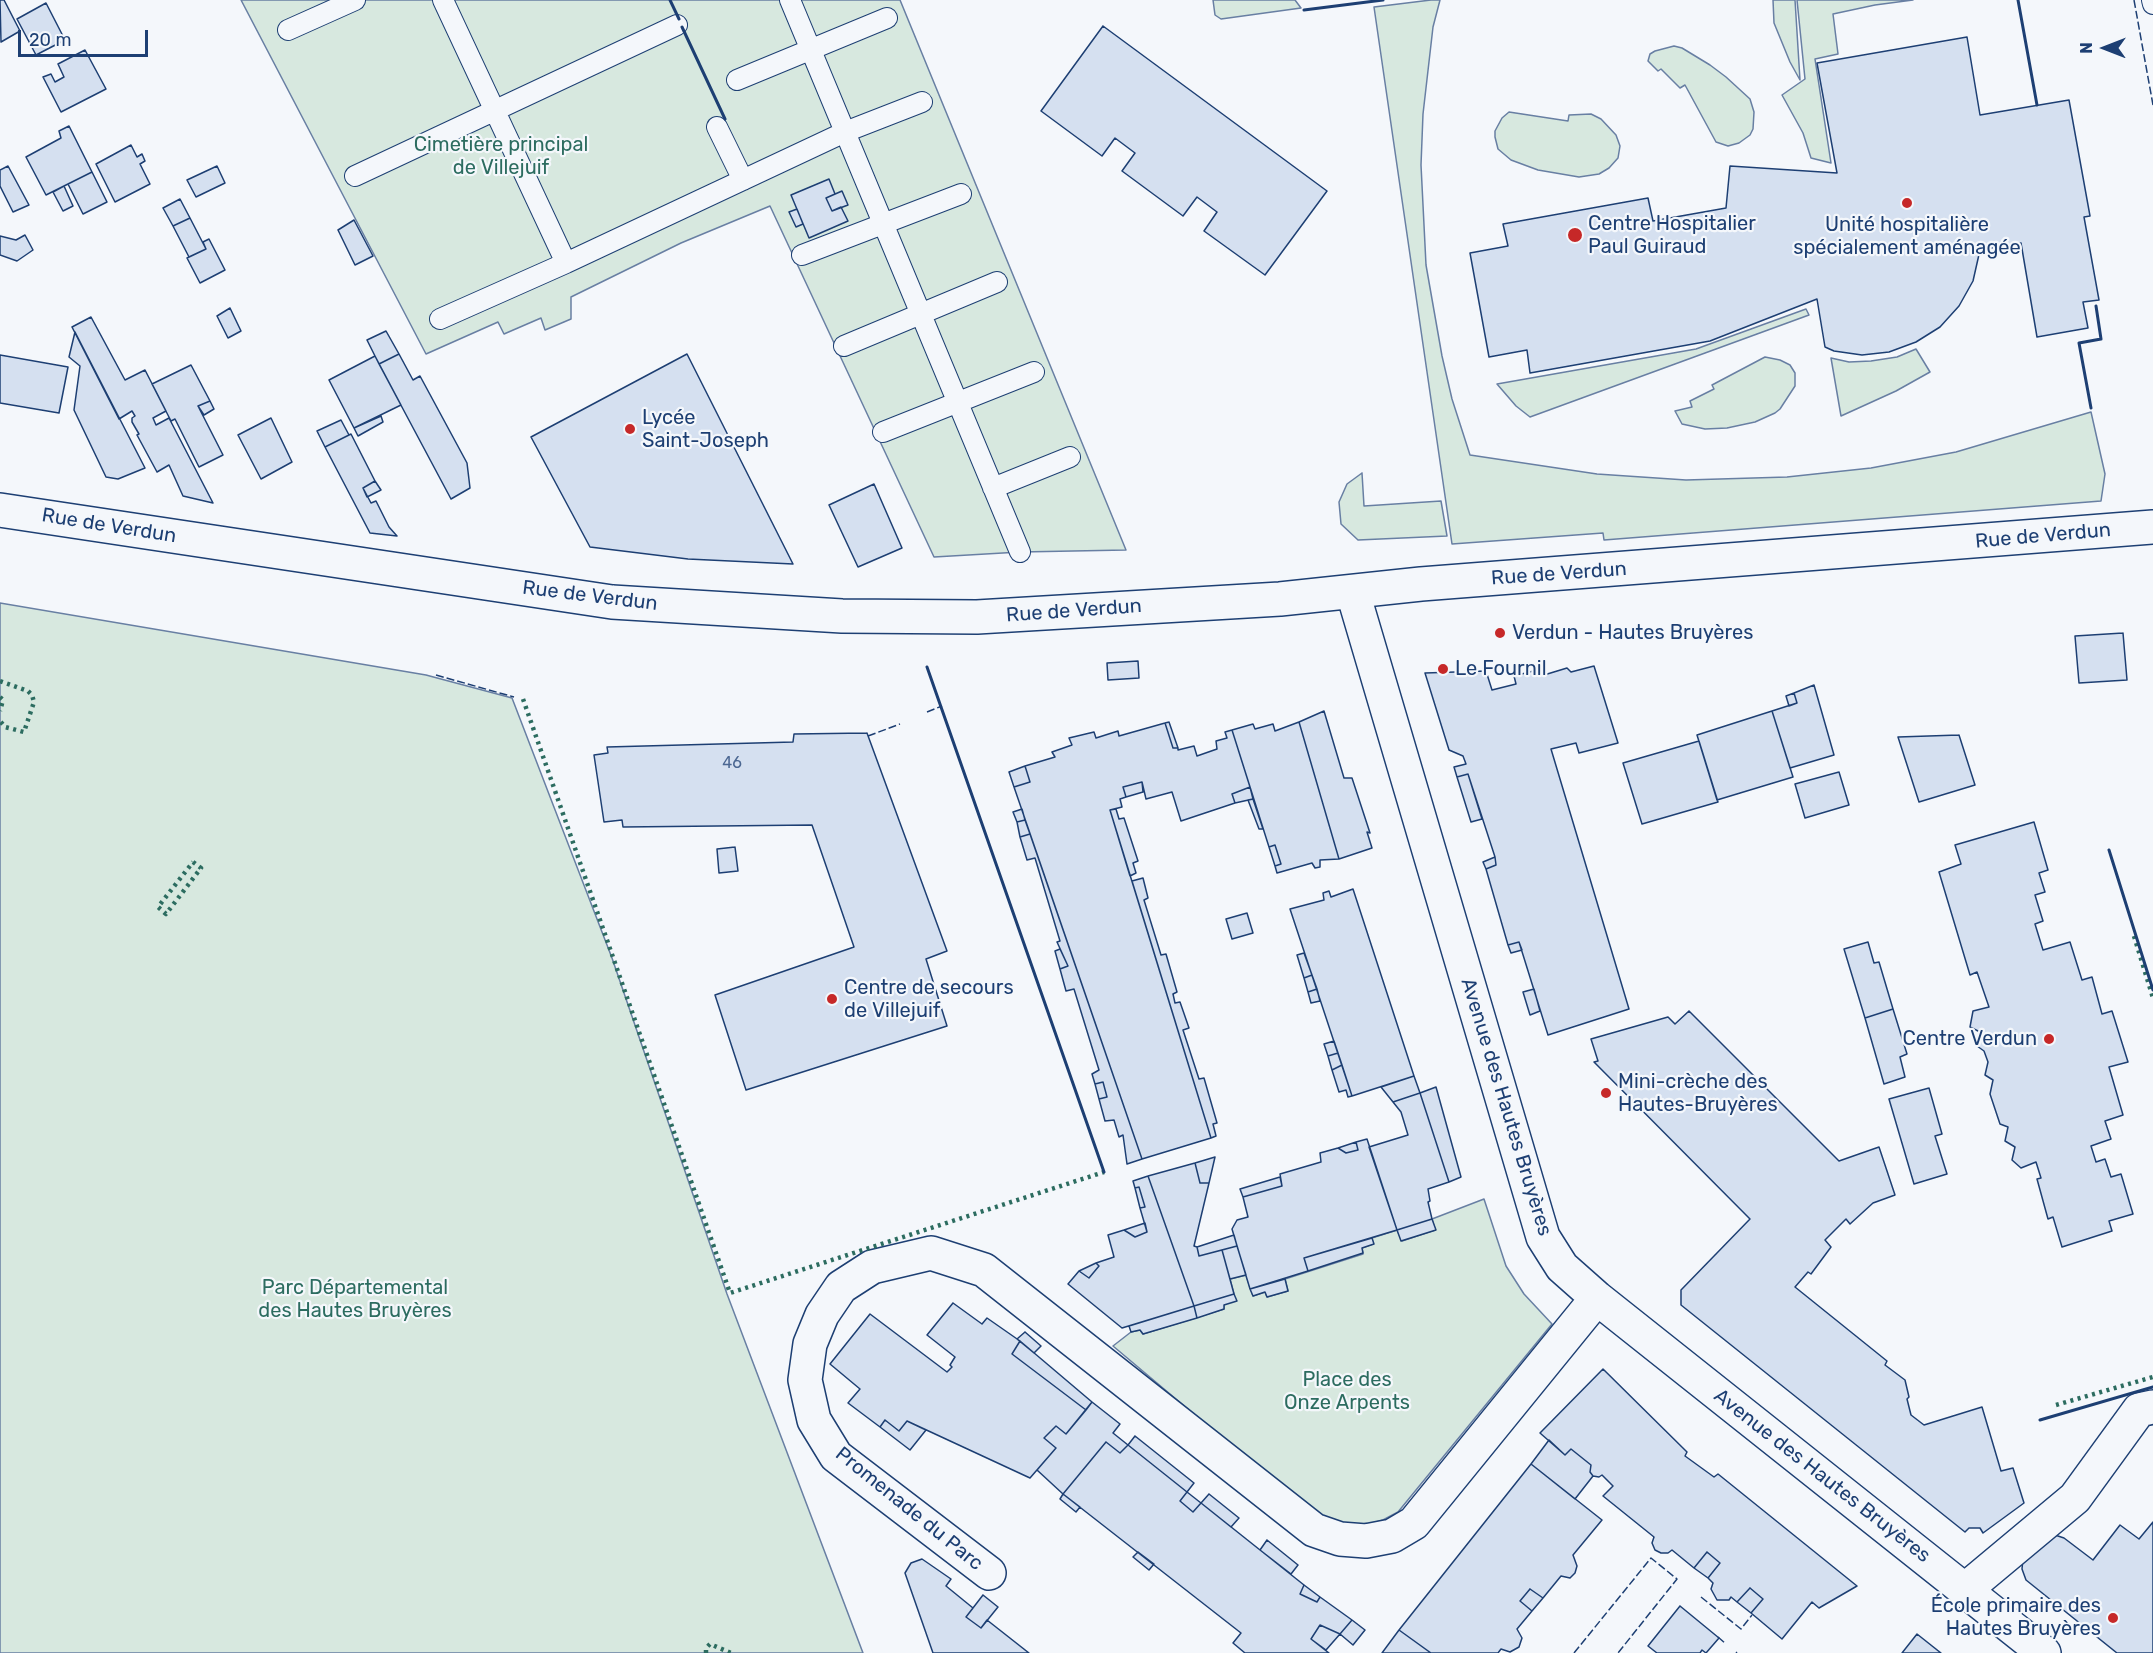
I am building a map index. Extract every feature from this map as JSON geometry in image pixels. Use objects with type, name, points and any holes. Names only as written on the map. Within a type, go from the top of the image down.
[{"type":"street","name":"Rue de Verdun","points":[[0,510],[612,602],[843,616],[977,617],[1280,599],[1421,584],[2153,527]]},
{"type":"street","name":"Avenue des Hautes Bruyères","points":[[1353,592],[1543,1237],[1562,1268],[2044,1653]]},
{"type":"street","name":"Promenade du Parc","points":[[989,1573],[836,1456],[814,1420],[805,1380],[810,1344],[822,1315],[841,1287],[872,1267],[931,1254],[984,1270],[1314,1530],[1340,1539],[1366,1541],[1392,1536],[1414,1523],[1597,1298]]},
{"type":"street","points":[[1966,1589],[2075,1498],[2139,1410],[2153,1407]]},
{"type":"lane","points":[[288,30],[355,0]]},
{"type":"lane","points":[[443,0],[566,263]]},
{"type":"lane","points":[[790,0],[1020,552]]},
{"type":"lane","points":[[737,80],[887,18]]},
{"type":"lane","points":[[355,176],[677,26]]},
{"type":"lane","points":[[440,319],[566,263],[845,132],[922,102]]},
{"type":"lane","points":[[717,127],[743,180]]},
{"type":"lane","points":[[802,255],[960,194]]},
{"type":"lane","points":[[844,346],[997,282]]},
{"type":"lane","points":[[883,432],[1034,372]]},
{"type":"lane","points":[[993,488],[1070,457]]},
{"type":"green space","name":"Cimetière principal de Villejuif","points":[[241,0],[900,0],[1126,550],[1020,552],[934,557],[770,206],[681,243],[571,297],[571,319],[545,330],[541,318],[504,334],[498,322],[426,354]]},
{"type":"green space","points":[[1213,0],[1295,0],[1301,8],[1221,19],[1215,15]]},
{"type":"green space","points":[[1440,0],[1433,27],[1423,114],[1421,165],[1426,265],[1442,356],[1452,399],[1470,455],[1597,474],[1686,480],[1787,477],[1871,468],[1956,452],[2091,412],[2105,474],[2101,501],[1604,540],[1603,533],[1452,544],[1374,7]]},
{"type":"green space","points":[[1773,0],[1795,0],[1800,80],[1774,23]]},
{"type":"green space","points":[[1797,0],[1913,0],[1833,14],[1838,54],[1815,59],[1831,163],[1811,158],[1803,133],[1782,95],[1805,79]]},
{"type":"green space","points":[[1674,46],[1682,48],[1710,65],[1750,99],[1754,112],[1753,129],[1750,135],[1739,143],[1728,146],[1716,142],[1685,85],[1680,88],[1661,69],[1658,71],[1648,61],[1650,54],[1655,51]]},
{"type":"green space","points":[[1509,112],[1568,121],[1569,115],[1591,114],[1601,119],[1616,135],[1620,146],[1618,158],[1609,168],[1599,174],[1579,177],[1538,170],[1511,160],[1498,149],[1495,137],[1495,131],[1502,118]]},
{"type":"green space","points":[[1806,309],[1809,315],[1530,417],[1516,406],[1497,384],[1696,349]]},
{"type":"green space","points":[[1916,349],[1930,372],[1896,391],[1841,416],[1831,358],[1849,362],[1871,361],[1897,357]]},
{"type":"green space","points":[[1765,357],[1790,365],[1795,373],[1795,386],[1780,409],[1755,422],[1727,428],[1705,429],[1682,424],[1675,411],[1692,407],[1690,401],[1714,389],[1712,385]]},
{"type":"green space","points":[[1362,473],[1364,506],[1441,501],[1447,536],[1358,540],[1341,524],[1339,502],[1347,484]]},
{"type":"green space","name":"Parc Départemental des Hautes Bruyères","points":[[0,603],[426,675],[512,698],[612,958],[727,1294],[863,1653],[0,1653]]},
{"type":"green space","name":"Place des Onze Arpents","points":[[1484,1199],[1506,1266],[1524,1294],[1552,1324],[1398,1512],[1383,1520],[1365,1525],[1346,1524],[1309,1511],[1113,1346],[1131,1332],[1140,1330],[1143,1334],[1224,1309],[1224,1305],[1234,1294],[1230,1279],[1246,1275],[1253,1296],[1265,1292],[1267,1297],[1288,1291],[1285,1279],[1363,1254],[1362,1248],[1373,1244],[1372,1238],[1397,1230],[1402,1241],[1435,1230],[1432,1219]]},
{"type":"building","points":[[0,0],[4,0],[20,31],[1,42]]},
{"type":"building","points":[[46,3],[65,40],[36,55],[17,19]]},
{"type":"building","points":[[1103,26],[1327,191],[1265,275],[1204,231],[1217,212],[1197,197],[1183,216],[1122,171],[1135,153],[1115,138],[1102,156],[1041,111]]},
{"type":"building","name":"Unité hospitalière spécialement aménagée","points":[[1967,37],[1980,115],[2069,100],[2090,216],[2084,217],[2099,300],[2083,302],[2088,328],[2037,337],[2021,243],[1980,250],[1973,281],[1959,306],[1940,327],[1916,342],[1889,352],[1862,355],[1834,351],[1825,347],[1817,299],[1710,341],[1530,373],[1527,350],[1489,357],[1470,253],[1508,246],[1503,224],[1648,198],[1653,221],[1726,208],[1730,166],[1837,173],[1817,63]]},
{"type":"building","points":[[85,50],[106,89],[61,112],[43,77],[51,74],[55,82],[64,77],[58,64]]},
{"type":"building","points":[[69,126],[92,172],[46,195],[26,157],[61,138],[59,131]]},
{"type":"building","points":[[131,145],[137,157],[142,154],[145,161],[140,164],[150,184],[115,202],[96,164]]},
{"type":"building","points":[[8,166],[29,205],[13,212],[0,186],[0,170]]},
{"type":"building","points":[[217,166],[225,183],[196,197],[187,180]]},
{"type":"building","points":[[92,172],[107,202],[83,214],[68,184]]},
{"type":"building","points":[[829,179],[835,194],[826,198],[832,211],[841,207],[848,221],[809,238],[791,195]]},
{"type":"building","points":[[64,186],[73,206],[63,211],[53,192]]},
{"type":"building","points":[[842,191],[848,205],[832,211],[826,198]]},
{"type":"building","points":[[180,199],[190,218],[173,226],[163,208]]},
{"type":"building","points":[[797,209],[803,224],[796,227],[789,212]]},
{"type":"building","points":[[190,218],[206,249],[189,257],[173,226]]},
{"type":"building","points":[[354,220],[373,256],[355,265],[338,230]]},
{"type":"building","points":[[25,235],[33,250],[17,261],[0,255],[0,236],[16,240]]},
{"type":"building","points":[[209,239],[225,270],[200,283],[187,258],[206,249],[203,242]]},
{"type":"building","points":[[230,308],[241,331],[228,338],[217,316]]},
{"type":"building","points":[[91,317],[125,380],[145,370],[166,411],[153,418],[156,425],[169,418],[213,503],[183,496],[169,465],[157,472],[137,435],[139,434],[132,422],[135,416],[132,411],[119,419],[72,327]]},
{"type":"building","points":[[386,331],[399,354],[379,364],[367,340]]},
{"type":"building","points":[[75,332],[145,468],[118,479],[106,477],[74,410],[80,366],[69,357]]},
{"type":"building","points":[[399,354],[413,380],[420,376],[467,463],[470,488],[451,499],[379,364]]},
{"type":"building","points":[[687,354],[793,564],[688,559],[590,547],[531,437]]},
{"type":"building","points":[[0,355],[68,367],[59,413],[0,403]]},
{"type":"building","points":[[375,356],[401,405],[354,428],[329,380]]},
{"type":"building","points":[[191,365],[210,401],[198,406],[223,455],[199,467],[175,419],[171,421],[152,384]]},
{"type":"building","points":[[210,401],[214,409],[204,415],[198,406]]},
{"type":"building","points":[[381,416],[383,422],[358,436],[354,428]]},
{"type":"building","points":[[271,418],[292,462],[261,479],[238,435]]},
{"type":"building","points":[[341,420],[349,435],[325,447],[317,431]]},
{"type":"building","points":[[351,434],[375,481],[363,488],[371,503],[376,501],[389,527],[397,536],[370,533],[325,447]]},
{"type":"building","points":[[375,481],[381,490],[367,497],[363,488]]},
{"type":"building","points":[[874,484],[902,548],[858,567],[829,505]]},
{"type":"building","points":[[2123,633],[2127,680],[2079,683],[2075,636]]},
{"type":"building","points":[[1138,661],[1139,678],[1108,680],[1107,663]]},
{"type":"building","points":[[1594,666],[1618,743],[1579,753],[1576,743],[1551,749],[1629,1009],[1548,1035],[1519,942],[1508,945],[1486,869],[1496,865],[1495,857],[1468,774],[1457,777],[1454,767],[1466,764],[1463,756],[1449,750],[1425,673],[1486,671],[1492,690],[1516,684],[1514,676],[1541,669],[1544,675],[1567,668],[1571,672]]},
{"type":"building","points":[[1814,685],[1834,755],[1790,768],[1772,711],[1797,703],[1794,693]]},
{"type":"building","points":[[1794,693],[1797,703],[1789,706],[1786,696]]},
{"type":"building","points":[[1324,711],[1344,778],[1352,778],[1370,833],[1367,832],[1372,848],[1339,859],[1299,722]]},
{"type":"building","points":[[1772,711],[1793,777],[1717,800],[1697,735]]},
{"type":"building","points":[[1169,722],[1178,748],[1173,748],[1165,723]]},
{"type":"building","points":[[1299,722],[1339,859],[1320,860],[1320,867],[1315,868],[1312,863],[1277,873],[1275,866],[1281,864],[1275,845],[1269,847],[1232,730],[1253,724],[1255,729],[1273,724],[1275,731]]},
{"type":"building","points":[[1165,723],[1173,748],[1178,748],[1178,750],[1194,746],[1197,756],[1217,749],[1216,741],[1227,738],[1225,732],[1232,730],[1250,787],[1232,794],[1235,803],[1181,821],[1172,792],[1146,799],[1142,782],[1123,787],[1126,797],[1120,799],[1122,807],[1110,810],[1211,1138],[1142,1159],[1014,787],[1030,782],[1025,766],[1055,757],[1052,752],[1072,745],[1069,738],[1094,732],[1096,738],[1118,731],[1119,736]]},
{"type":"building","points":[[867,733],[947,951],[926,959],[947,1026],[746,1090],[715,995],[854,947],[812,825],[623,827],[622,820],[604,822],[594,755],[608,753],[607,747],[793,742],[794,734]]},
{"type":"building","points":[[1959,735],[1975,785],[1919,802],[1898,737]]},
{"type":"building","points":[[1699,741],[1718,802],[1642,824],[1623,763]]},
{"type":"building","points":[[1025,766],[1030,782],[1014,787],[1009,772]]},
{"type":"building","points":[[1839,772],[1849,805],[1805,818],[1795,784]]},
{"type":"building","points":[[1468,774],[1482,819],[1471,822],[1457,777]]},
{"type":"building","points":[[1142,782],[1143,792],[1126,797],[1123,787]]},
{"type":"building","points":[[1250,787],[1253,799],[1235,803],[1232,794]]},
{"type":"building","points":[[1253,799],[1263,829],[1259,829],[1248,800]]},
{"type":"building","points":[[1022,809],[1025,820],[1017,822],[1013,812]]},
{"type":"building","points":[[1116,809],[1119,819],[1124,818],[1138,861],[1133,863],[1136,873],[1130,876],[1110,810]]},
{"type":"building","points":[[1025,820],[1030,834],[1020,837],[1017,822]]},
{"type":"building","name":"Centre Verdun","points":[[2034,822],[2048,870],[2039,873],[2045,892],[2035,895],[2043,921],[2035,924],[2043,950],[2070,942],[2082,980],[2092,977],[2102,1014],[2112,1011],[2128,1062],[2109,1067],[2123,1115],[2105,1121],[2111,1139],[2091,1146],[2096,1162],[2105,1159],[2111,1177],[2121,1174],[2133,1214],[2109,1221],[2112,1231],[2062,1247],[2053,1217],[2048,1219],[2037,1179],[2041,1178],[2036,1162],[2021,1168],[2012,1160],[2015,1147],[2005,1141],[2008,1127],[2000,1124],[1990,1094],[1993,1080],[1985,1075],[1988,1062],[1984,1051],[1977,1046],[1980,1032],[1970,1027],[1973,1011],[1989,1007],[1977,972],[1970,975],[1939,872],[1961,864],[1955,845]]},
{"type":"building","points":[[1030,834],[1142,1159],[1127,1164],[1123,1135],[1119,1137],[1114,1120],[1105,1121],[1099,1099],[1107,1097],[1103,1082],[1095,1084],[1092,1074],[1099,1070],[1074,989],[1066,991],[1060,969],[1068,966],[1057,942],[1060,941],[1035,858],[1027,860],[1020,837]]},
{"type":"building","points":[[1275,845],[1281,864],[1275,866],[1269,847]]},
{"type":"building","points":[[735,847],[738,871],[719,873],[717,849]]},
{"type":"building","points":[[1495,857],[1496,865],[1486,869],[1483,862]]},
{"type":"building","points":[[1143,878],[1148,898],[1144,900],[1161,955],[1166,954],[1177,992],[1173,994],[1175,1003],[1180,1002],[1189,1028],[1183,1030],[1199,1079],[1204,1078],[1217,1123],[1213,1124],[1216,1136],[1211,1138],[1132,881]]},
{"type":"building","points":[[1353,889],[1414,1076],[1352,1096],[1290,909],[1324,900],[1323,893],[1329,891],[1331,897]]},
{"type":"building","points":[[1247,913],[1253,933],[1232,939],[1226,919]]},
{"type":"building","points":[[1519,942],[1522,950],[1511,953],[1508,945]]},
{"type":"building","points":[[1868,942],[1874,963],[1879,962],[1893,1009],[1865,1018],[1844,949]]},
{"type":"building","points":[[1060,949],[1068,966],[1060,969],[1055,951]]},
{"type":"building","points":[[1304,953],[1312,975],[1304,978],[1297,955]]},
{"type":"building","points":[[1312,975],[1317,989],[1308,992],[1304,978]]},
{"type":"building","points":[[1317,989],[1320,1001],[1311,1003],[1308,992]]},
{"type":"building","points":[[1534,989],[1540,1011],[1530,1015],[1523,992]]},
{"type":"building","points":[[1893,1009],[1907,1054],[1900,1057],[1905,1077],[1884,1084],[1865,1018]]},
{"type":"building","points":[[1689,1011],[1839,1161],[1879,1147],[1895,1195],[1873,1203],[1850,1224],[1846,1219],[1825,1240],[1831,1247],[1811,1274],[1808,1272],[1795,1287],[1887,1361],[1885,1365],[1905,1380],[1911,1415],[1924,1425],[1982,1407],[2001,1471],[2013,1468],[2024,1503],[1983,1533],[1980,1528],[1969,1528],[1965,1532],[1681,1305],[1681,1290],[1750,1219],[1594,1062],[1598,1061],[1591,1039],[1668,1017],[1675,1024]]},
{"type":"building","points":[[1334,1041],[1338,1053],[1328,1056],[1324,1044]]},
{"type":"building","points":[[1338,1053],[1342,1065],[1332,1070],[1328,1056]]},
{"type":"building","points":[[1342,1065],[1352,1096],[1348,1097],[1346,1090],[1339,1092],[1332,1070]]},
{"type":"building","points":[[1414,1076],[1420,1093],[1393,1102],[1381,1087]]},
{"type":"building","points":[[1103,1082],[1107,1097],[1099,1099],[1095,1084]]},
{"type":"building","points":[[1436,1087],[1461,1177],[1449,1182],[1420,1093]]},
{"type":"building","points":[[1929,1088],[1942,1134],[1935,1136],[1947,1174],[1914,1184],[1889,1099]]},
{"type":"building","points":[[1420,1093],[1449,1182],[1428,1189],[1432,1219],[1397,1230],[1369,1147],[1408,1135],[1401,1112],[1393,1102]]},
{"type":"building","points":[[1367,1139],[1397,1230],[1304,1258],[1308,1271],[1250,1289],[1232,1229],[1237,1220],[1248,1217],[1243,1197],[1282,1186],[1280,1174],[1321,1162],[1320,1153],[1338,1148],[1346,1153],[1358,1150],[1356,1142]]},
{"type":"building","points":[[1356,1142],[1358,1150],[1346,1153],[1338,1148]]},
{"type":"building","points":[[1215,1157],[1209,1183],[1200,1183],[1195,1163]]},
{"type":"building","points":[[1195,1163],[1200,1183],[1209,1183],[1194,1246],[1197,1247],[1199,1256],[1222,1250],[1234,1294],[1194,1306],[1148,1176]]},
{"type":"building","points":[[1148,1176],[1194,1306],[1122,1328],[1068,1284],[1079,1271],[1089,1278],[1099,1266],[1096,1263],[1114,1257],[1108,1235],[1124,1230],[1135,1237],[1147,1232],[1140,1208],[1145,1207],[1139,1187],[1135,1188],[1133,1181]]},
{"type":"building","points":[[1280,1177],[1282,1186],[1243,1197],[1240,1189]]},
{"type":"building","points":[[1139,1187],[1145,1207],[1140,1208],[1135,1188]]},
{"type":"building","points":[[1432,1219],[1436,1230],[1401,1241],[1397,1230]]},
{"type":"building","points":[[1145,1223],[1147,1232],[1135,1237],[1124,1230]]},
{"type":"building","points":[[1234,1235],[1237,1246],[1199,1256],[1197,1247]]},
{"type":"building","points":[[1372,1238],[1374,1244],[1362,1248],[1363,1253],[1308,1271],[1304,1258]]},
{"type":"building","points":[[1237,1246],[1246,1275],[1230,1279],[1222,1250]]},
{"type":"building","points":[[1096,1263],[1099,1266],[1089,1278],[1079,1271]]},
{"type":"building","points":[[1285,1279],[1288,1291],[1267,1297],[1265,1292],[1253,1296],[1250,1289]]},
{"type":"building","points":[[1234,1294],[1237,1301],[1224,1305],[1224,1309],[1197,1318],[1194,1306]]},
{"type":"building","points":[[953,1303],[982,1324],[987,1318],[1020,1341],[1012,1354],[1086,1410],[1066,1434],[1056,1426],[1044,1438],[1056,1448],[1030,1478],[907,1421],[899,1431],[885,1420],[880,1427],[848,1403],[860,1389],[830,1364],[870,1314],[947,1372],[952,1367],[950,1365],[955,1357],[927,1335]]},
{"type":"building","points":[[1194,1306],[1197,1318],[1143,1334],[1140,1330],[1131,1332],[1129,1326]]},
{"type":"building","points":[[1025,1332],[1041,1346],[1034,1353],[1017,1339]]},
{"type":"building","points":[[1020,1341],[1092,1402],[1086,1410],[1012,1354]]},
{"type":"building","points":[[1603,1369],[1687,1452],[1685,1456],[1714,1477],[1718,1474],[1857,1586],[1819,1608],[1812,1602],[1782,1639],[1751,1613],[1763,1599],[1750,1588],[1737,1602],[1731,1597],[1729,1600],[1717,1600],[1711,1589],[1713,1583],[1708,1578],[1720,1563],[1707,1552],[1694,1568],[1672,1550],[1668,1553],[1661,1553],[1655,1550],[1652,1543],[1654,1537],[1603,1496],[1613,1486],[1602,1475],[1593,1476],[1590,1472],[1591,1465],[1571,1449],[1565,1455],[1540,1433]]},
{"type":"building","points":[[1092,1402],[1120,1424],[1113,1433],[1128,1445],[1120,1453],[1106,1442],[1063,1494],[1037,1470],[1056,1448],[1044,1438],[1056,1426],[1066,1434]]},
{"type":"building","points":[[885,1420],[899,1431],[907,1421],[926,1430],[910,1450],[880,1427]]},
{"type":"building","points":[[1135,1436],[1194,1483],[1187,1492],[1128,1445]]},
{"type":"building","points":[[1549,1440],[1565,1455],[1571,1449],[1591,1465],[1590,1472],[1593,1476],[1575,1499],[1531,1464]]},
{"type":"building","points":[[1106,1442],[1120,1453],[1128,1445],[1187,1492],[1180,1501],[1193,1512],[1201,1503],[1304,1585],[1300,1594],[1317,1602],[1320,1597],[1352,1620],[1340,1634],[1320,1625],[1311,1639],[1329,1653],[1245,1653],[1233,1643],[1241,1633],[1063,1494]]},
{"type":"building","points":[[1531,1464],[1602,1520],[1573,1555],[1577,1566],[1575,1573],[1570,1578],[1561,1576],[1543,1598],[1530,1589],[1520,1601],[1532,1611],[1517,1629],[1522,1638],[1519,1647],[1510,1652],[1501,1649],[1498,1653],[1431,1653],[1399,1630]]},
{"type":"building","points":[[1187,1492],[1201,1503],[1193,1512],[1180,1501]]},
{"type":"building","points":[[1063,1494],[1080,1507],[1076,1512],[1060,1499]]},
{"type":"building","points":[[1209,1494],[1239,1518],[1231,1527],[1201,1503]]},
{"type":"building","name":"École primaire des Hautes Bruyères","points":[[2153,1522],[2153,1653],[2117,1653],[2026,1580],[2022,1569],[2023,1558],[2055,1535],[2064,1538],[2093,1560],[2120,1525],[2139,1539]]},
{"type":"building","points":[[1267,1540],[1298,1565],[1291,1574],[1260,1550]]},
{"type":"building","points":[[1138,1552],[1154,1564],[1149,1570],[1133,1557]]},
{"type":"building","points":[[1707,1552],[1720,1563],[1708,1578],[1694,1568]]},
{"type":"building","points":[[922,1559],[951,1579],[946,1586],[973,1608],[966,1617],[981,1628],[987,1620],[1029,1653],[933,1653],[905,1573],[911,1563]]},
{"type":"building","points":[[1304,1585],[1320,1597],[1317,1602],[1300,1594]]},
{"type":"building","points":[[1750,1588],[1763,1599],[1751,1613],[1737,1602]]},
{"type":"building","points":[[1530,1589],[1543,1598],[1532,1611],[1520,1601]]},
{"type":"building","points":[[983,1595],[998,1607],[981,1628],[966,1617]]},
{"type":"building","points":[[1680,1606],[1719,1638],[1706,1653],[1702,1650],[1700,1653],[1657,1653],[1648,1646]]},
{"type":"building","points":[[1352,1620],[1365,1630],[1353,1645],[1340,1634]]},
{"type":"building","points":[[1320,1625],[1340,1634],[1326,1650],[1311,1639]]},
{"type":"building","points":[[1399,1630],[1431,1653],[1382,1653]]},
{"type":"building","points":[[1917,1634],[1941,1653],[1902,1653]]},
{"type":"hedge","points":[[0,681],[28,691],[34,702],[24,732],[5,727],[0,721]]},
{"type":"hedge","points":[[0,697],[3,700],[0,711]]},
{"type":"hedge","points":[[523,699],[730,1293],[1104,1172]]},
{"type":"hedge","points":[[193,862],[201,868],[166,914],[158,907],[193,862]]},
{"type":"hedge","points":[[2134,936],[2153,998]]},
{"type":"hedge","points":[[2056,1405],[2153,1377]]},
{"type":"hedge","points":[[706,1653],[706,1648],[710,1644],[731,1653]]},
{"type":"fence","points":[[2134,0],[2153,105]]},
{"type":"fence","points":[[436,675],[514,697]]},
{"type":"fence","points":[[927,712],[942,706]]},
{"type":"fence","points":[[868,736],[900,724]]},
{"type":"fence","points":[[1574,1653],[1651,1558],[1677,1579],[1618,1653]]},
{"type":"fence","points":[[1701,1597],[1741,1629],[1752,1615]]},
{"type":"fence","points":[[1718,1637],[1726,1644]]},
{"type":"wall","points":[[670,0],[679,19]]},
{"type":"wall","points":[[1304,10],[1383,0]]},
{"type":"wall","points":[[2018,0],[2037,105]]},
{"type":"wall","points":[[682,27],[725,119]]},
{"type":"wall","points":[[2091,408],[2079,343],[2101,339],[2096,306]]},
{"type":"wall","points":[[927,667],[1104,1172]]},
{"type":"wall","points":[[2109,850],[2153,990]]},
{"type":"wall","points":[[2040,1420],[2153,1387]]},
{"type":"place","name":"Unité hospitalière spécialement aménagée","points":[[1907,203]]},
{"type":"place","name":"Centre Hospitalier Paul Guiraud","points":[[1575,235]]},
{"type":"place","name":"Lycée Saint-Joseph","points":[[630,429]]},
{"type":"place","name":"Verdun - Hautes Bruyères","points":[[1500,633]]},
{"type":"place","name":"Le Fournil","points":[[1443,669]]},
{"type":"place","name":"Centre de secours de Villejuif","points":[[832,999]]},
{"type":"place","name":"Centre Verdun","points":[[2049,1039]]},
{"type":"place","name":"Mini-crèche des Hautes-Bruyères","points":[[1606,1093]]},
{"type":"place","name":"École primaire des Hautes Bruyères","points":[[2113,1618]]}]
